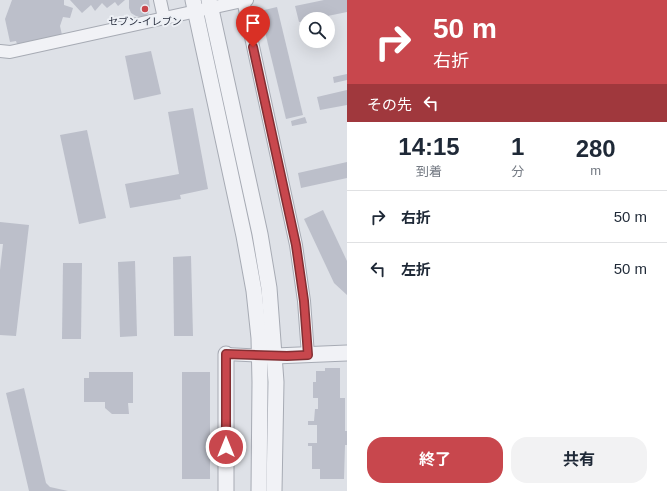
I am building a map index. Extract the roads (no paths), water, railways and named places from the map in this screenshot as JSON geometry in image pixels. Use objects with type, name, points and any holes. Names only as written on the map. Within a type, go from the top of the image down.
[{"type":"street","points":[[160,0],[164,18]]},
{"type":"street","points":[[0,51],[10,52],[164,18],[194,5],[244,0],[296,245],[304,301],[308,355]]},
{"type":"street","points":[[209,4],[260,234],[269,288],[275,356],[274,491]]},
{"type":"street","points":[[194,5],[244,236],[254,291],[260,355],[259,491]]},
{"type":"street","points":[[226,491],[226,354],[275,356],[347,353]]},
{"type":"place","name":"セブン-イレブン","points":[[145,9]]}]
